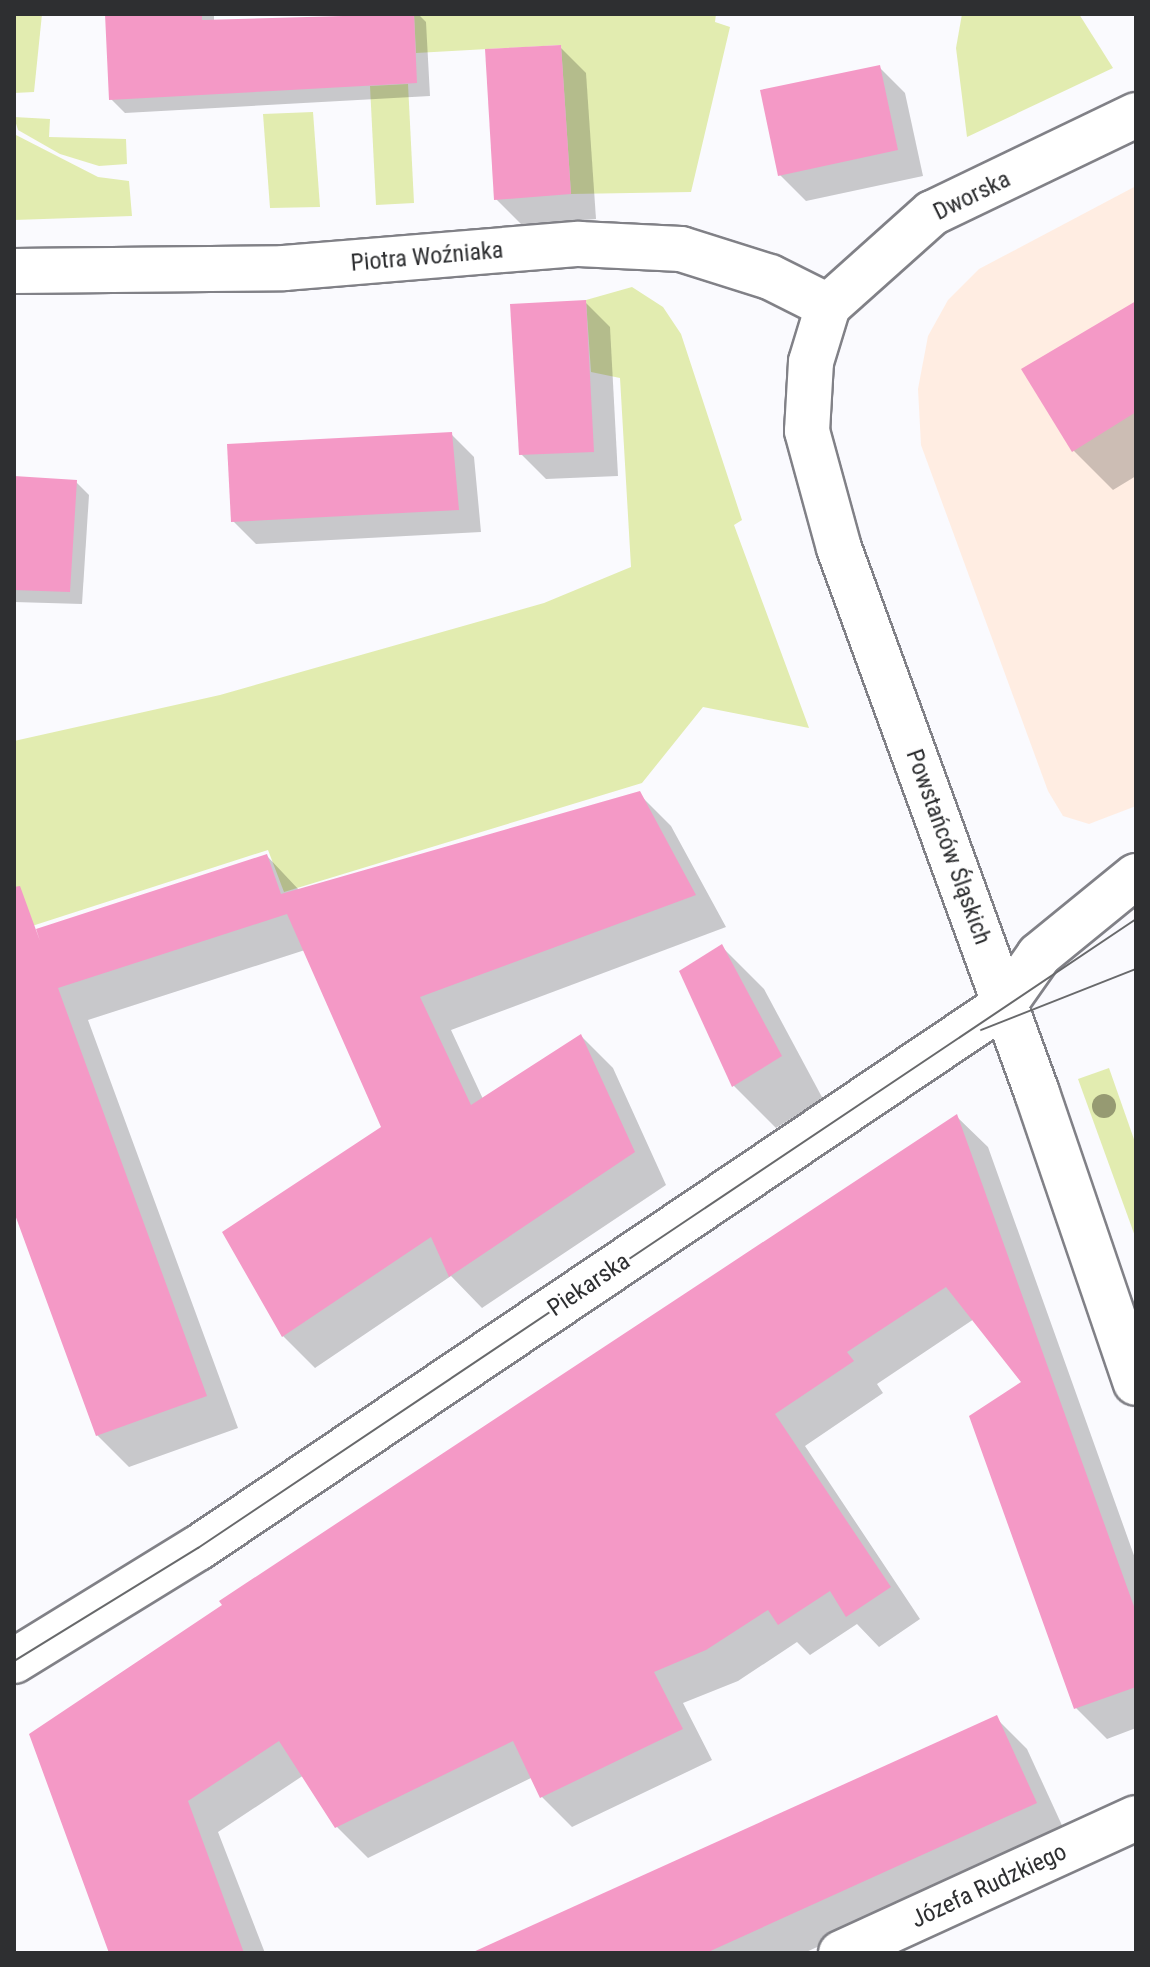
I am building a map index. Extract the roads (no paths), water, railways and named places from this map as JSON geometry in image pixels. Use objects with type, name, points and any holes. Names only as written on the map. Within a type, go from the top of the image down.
[{"type":"street","name":"Dworska","points":[[828,306],[932,213],[1136,115]]},
{"type":"street","name":"Piotra Woźniaka","points":[[14,271],[284,268],[579,244],[681,249],[770,277],[828,306]]},
{"type":"street","name":"Powstańców Śląskich","points":[[828,306],[811,362],[807,431],[839,548],[1136,1383]]},
{"type":"street","name":"Piekarska","points":[[14,1661],[198,1548],[1004,1005],[1039,955],[1136,876]]},
{"type":"street","name":"Józefa Rudzkiego","points":[[841,1953],[1136,1818]]},
{"type":"tram line","points":[[14,1661],[198,1548],[1136,919]]},
{"type":"tram line","points":[[981,1030],[1136,969]]}]
